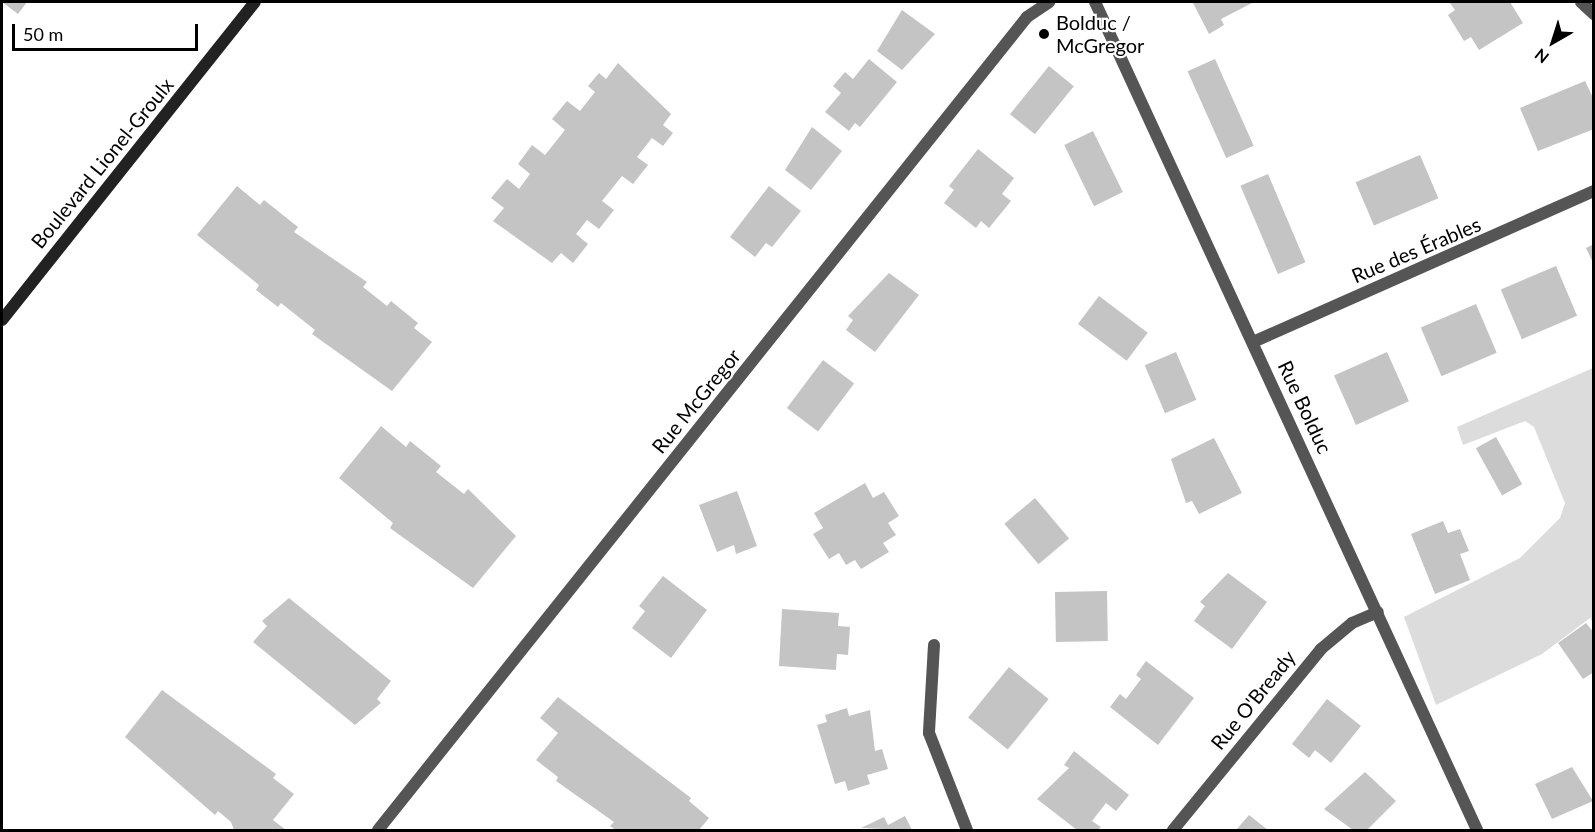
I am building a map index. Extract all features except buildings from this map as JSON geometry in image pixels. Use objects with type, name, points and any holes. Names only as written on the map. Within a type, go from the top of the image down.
[{"type":"main road","name":"Boulevard Lionel-Groulx","points":[[2,320],[255,2]]},
{"type":"street","name":"Rue McGregor","points":[[378,831],[1027,17],[1049,2]]},
{"type":"street","name":"Rue Bolduc","points":[[1095,2],[1477,831]]},
{"type":"street","points":[[1581,2],[1593,14]]},
{"type":"street","name":"Rue des Érables","points":[[1253,342],[1593,191]]},
{"type":"street","name":"Rue O'Bready","points":[[1173,831],[1321,649],[1352,623],[1378,612]]},
{"type":"street","points":[[934,645],[929,733],[967,831]]},
{"type":"shaded area","points":[[1593,368],[1593,623],[1590,618],[1542,654],[1436,705],[1404,617],[1520,558],[1560,518],[1565,503],[1534,427],[1525,421],[1463,445],[1457,427]]},
{"type":"place","name":"Bolduc / McGregor","points":[[1044,34]]}]
